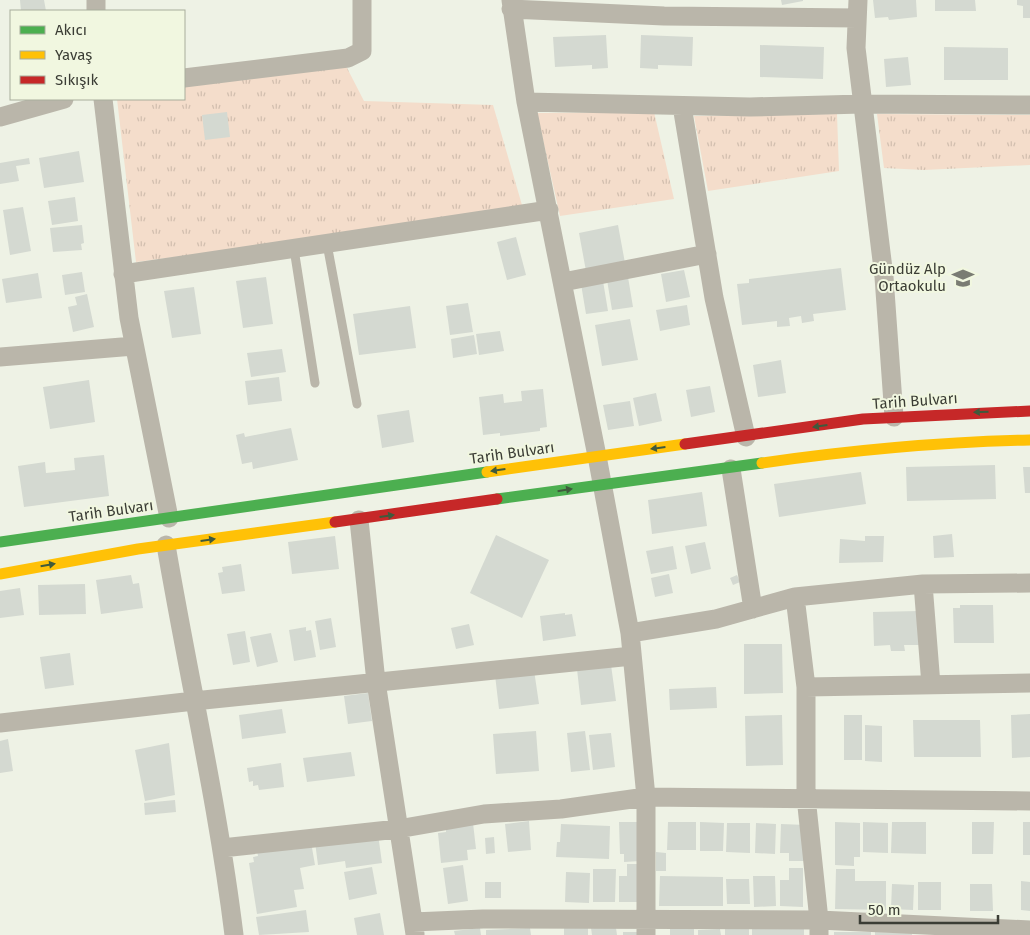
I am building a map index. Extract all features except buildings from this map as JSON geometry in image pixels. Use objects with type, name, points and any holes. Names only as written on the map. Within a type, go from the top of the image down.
[{"type":"main road","name":"Tarih Bulvarı","points":[[0,542],[597,456],[863,420],[1030,411]]},
{"type":"main road","points":[[0,574],[166,545],[359,520],[603,484],[731,469],[862,449],[953,442],[1030,440]]},
{"type":"street","points":[[185,78],[348,58],[362,51],[362,0]]},
{"type":"street","points":[[646,928],[646,797],[630,632],[603,484],[526,102],[511,4],[664,16],[858,9],[856,48],[884,277],[894,418]]},
{"type":"street","points":[[0,117],[60,100]]},
{"type":"street","points":[[103,100],[123,274],[134,346],[169,518]]},
{"type":"street","points":[[526,102],[750,108],[862,104],[1030,105]]},
{"type":"street","points":[[682,106],[707,254],[746,436]]},
{"type":"street","points":[[123,274],[549,210]]},
{"type":"street","points":[[563,282],[707,254]]},
{"type":"street","points":[[0,357],[134,346]]},
{"type":"street","points":[[731,469],[753,609]]},
{"type":"street","points":[[359,520],[376,682],[414,928],[484,918],[646,928],[819,927],[1030,930]]},
{"type":"street","points":[[166,545],[222,848],[234,935]]},
{"type":"street","points":[[630,632],[716,619],[795,597],[923,584],[1030,582]]},
{"type":"street","points":[[923,584],[931,685]]},
{"type":"street","points":[[795,597],[806,687],[806,797],[819,927]]},
{"type":"street","points":[[0,723],[632,656]]},
{"type":"street","points":[[806,687],[1030,682]]},
{"type":"street","points":[[222,848],[398,829],[484,814],[561,809],[646,797],[806,797],[1030,801]]},
{"type":"lane","points":[[328,244],[357,404]]},
{"type":"lane","points":[[294,249],[315,382]]},
{"type":"green space","points":[[345,64],[364,101],[493,105],[524,212],[136,262],[117,100],[185,100],[185,84]]},
{"type":"green space","points":[[654,112],[674,199],[560,216],[537,113]]},
{"type":"green space","points":[[837,114],[839,171],[708,191],[694,116]]},
{"type":"green space","points":[[877,114],[1030,115],[1030,165],[924,170],[884,168]]},
{"type":"traffic: fast","points":[[497,499],[762,463]]},
{"type":"traffic: fast","points":[[0,542],[487,472]]},
{"type":"traffic: slow","points":[[762,463],[896,447],[1030,440]]},
{"type":"traffic: slow","points":[[487,472],[685,444]]},
{"type":"traffic: slow","points":[[0,574],[138,549],[335,522]]},
{"type":"traffic: jam","points":[[685,444],[863,419],[1030,411]]},
{"type":"traffic: jam","points":[[335,522],[497,499]]},
{"type":"place","name":"Gündüz Alp Ortaokulu","points":[[963,278]]}]
